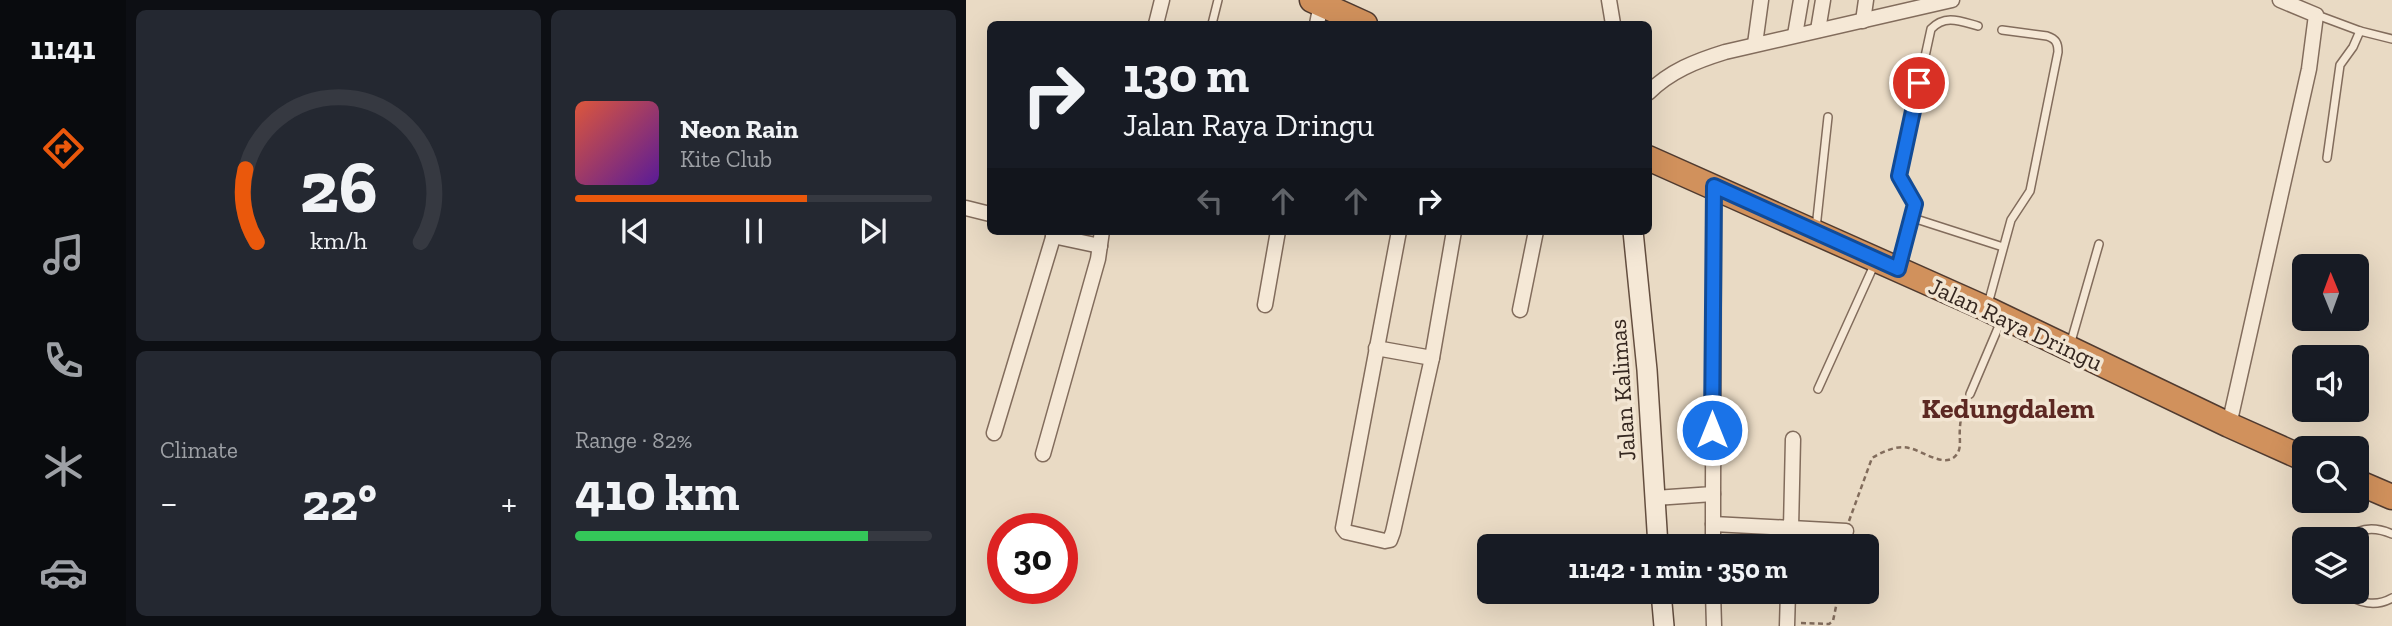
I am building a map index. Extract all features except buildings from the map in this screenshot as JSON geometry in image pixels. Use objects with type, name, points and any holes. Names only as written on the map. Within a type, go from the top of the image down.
[{"type":"highway","points":[[1317,10],[1355,21]]},
{"type":"highway","name":"Jalan Raya Dringu","points":[[1652,160],[1995,313],[2292,453]]},
{"type":"highway","points":[[2369,487],[2392,497]]},
{"type":"street","points":[[1157,21],[1162,0]]},
{"type":"street","points":[[1609,0],[1612,21]]},
{"type":"street","points":[[1755,44],[1761,0]]},
{"type":"street","points":[[1795,35],[1801,0]]},
{"type":"street","points":[[1818,30],[1824,0]]},
{"type":"street","points":[[1863,20],[1867,0]]},
{"type":"street","points":[[1652,90],[1670,74],[1689,65],[1755,44],[1952,0]]},
{"type":"street","points":[[2229,425],[2309,69],[2316,15],[2301,4],[2280,0]]},
{"type":"street","points":[[1713,534],[1714,186]]},
{"type":"street","points":[[966,208],[987,213]]},
{"type":"street","points":[[994,433],[1054,235]]},
{"type":"street","points":[[1058,235],[1100,246]]},
{"type":"street","points":[[1043,454],[1084,312],[1101,235]]},
{"type":"street","points":[[1265,305],[1277,235]]},
{"type":"street","points":[[1398,235],[1343,528],[1346,532],[1385,541],[1390,540],[1393,532],[1432,358],[1453,235]]},
{"type":"street","points":[[1520,310],[1535,235]]},
{"type":"street","name":"Jalan Kalimas","points":[[1633,235],[1647,370],[1657,534]]},
{"type":"street","points":[[1376,348],[1432,358]]},
{"type":"street","points":[[1791,534],[1793,439]]},
{"type":"street","points":[[1655,498],[1713,494]]},
{"type":"street","points":[[1713,524],[1846,531]]},
{"type":"street","points":[[1662,604],[1664,626]]},
{"type":"street","points":[[1713,604],[1714,626]]},
{"type":"street","points":[[1787,624],[1788,604]]},
{"type":"lane","points":[[1213,21],[1218,0]]},
{"type":"lane","points":[[2316,15],[2392,39]]},
{"type":"lane","points":[[1818,389],[1913,218],[1915,204],[1899,176],[1931,29],[1937,22],[1952,19],[1978,26]]},
{"type":"lane","points":[[1970,394],[1993,336],[2003,247],[2011,220],[2029,191],[2058,52],[2058,44],[2054,38],[2002,30]]},
{"type":"lane","points":[[2327,158],[2340,65],[2360,31]]},
{"type":"lane","points":[[1815,232],[1828,117]]},
{"type":"lane","points":[[1913,218],[2003,247]]},
{"type":"lane","points":[[2069,349],[2099,244]]},
{"type":"lane","points":[[2369,529],[2392,532]]},
{"type":"lane","points":[[2369,603],[2392,598]]},
{"type":"path","points":[[1846,531],[1871,458],[1883,451],[1909,448],[1927,457],[1942,460],[1954,457],[1958,452],[1959,430],[1970,394]]},
{"type":"path","points":[[1787,624],[1829,624],[1833,621],[1837,604]]},
{"type":"district","name":"Kedungdalem","points":[[2008,408]]},
{"type":"route","points":[[1712,430],[1714,186],[1898,269],[1915,204],[1899,176],[1919,83]]}]
